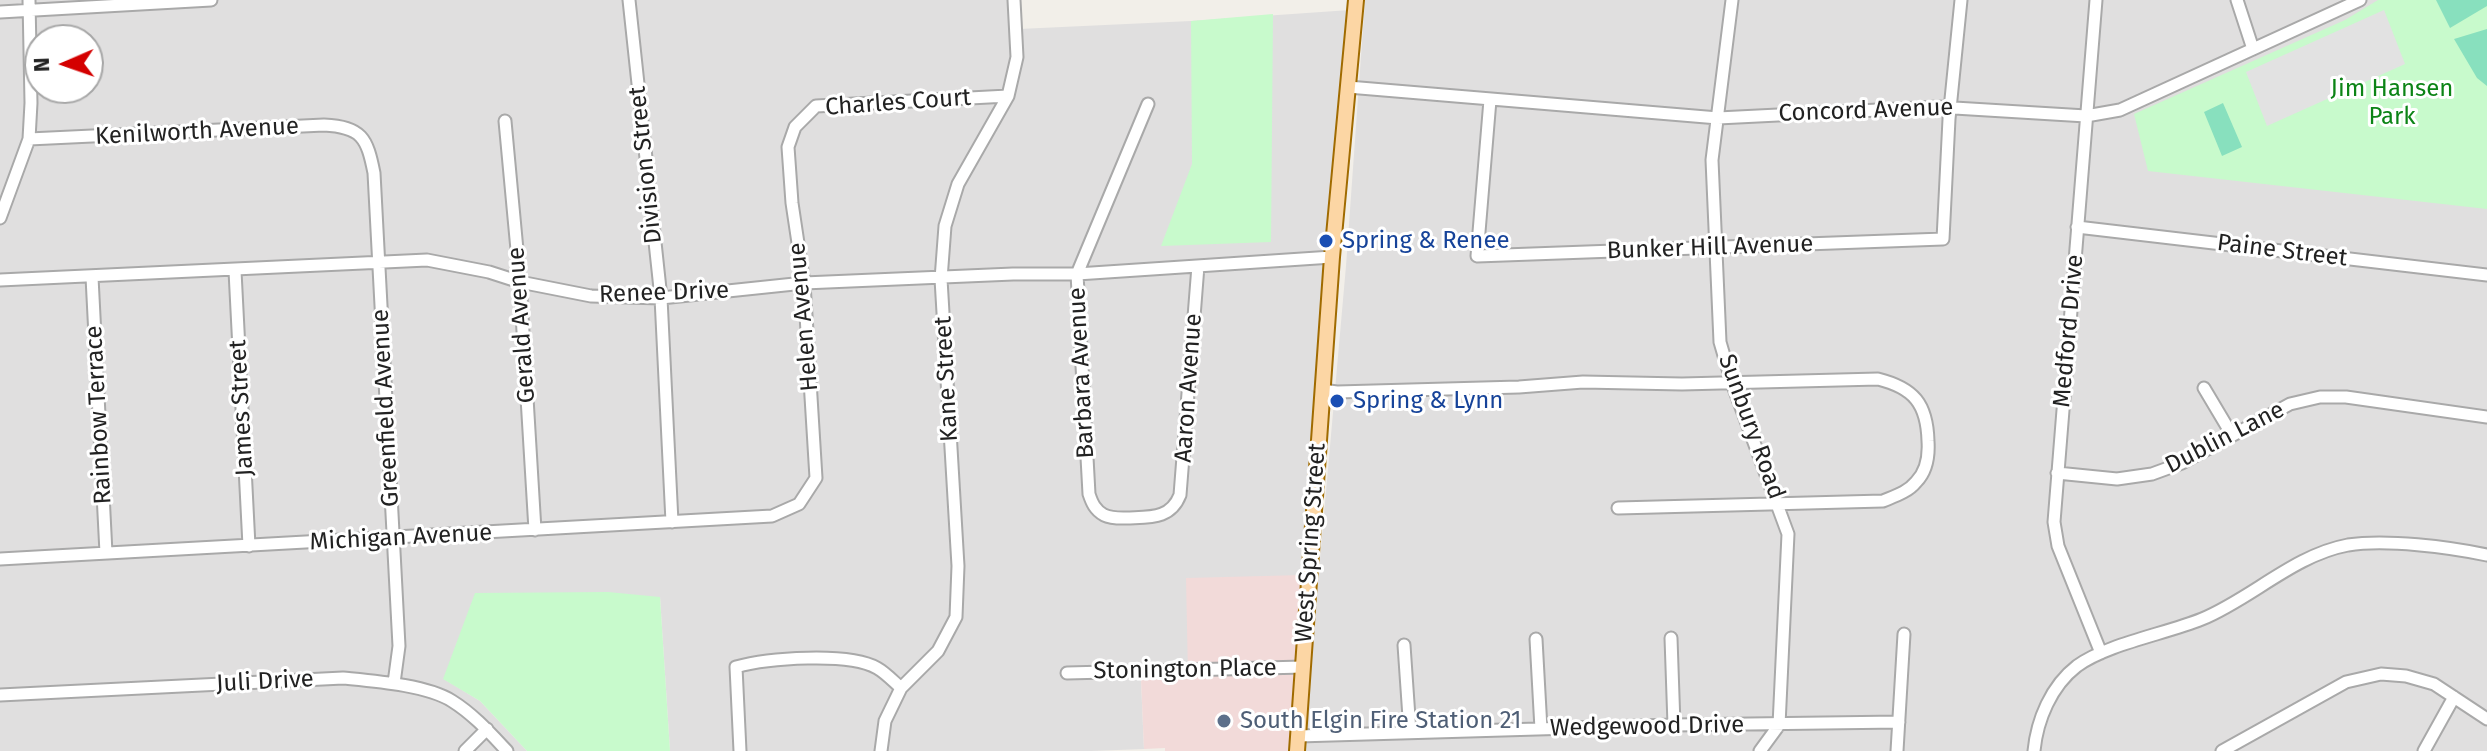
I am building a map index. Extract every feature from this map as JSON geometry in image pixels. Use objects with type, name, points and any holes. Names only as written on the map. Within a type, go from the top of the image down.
[{"type":"main road","name":"West Spring Street","points":[[1297,744],[1332,257],[1356,0]]},
{"type":"street","points":[[0,12],[29,5],[211,0]]},
{"type":"street","name":"Division Street","points":[[629,0],[661,298],[672,522]]},
{"type":"street","name":"Kane Street","points":[[881,751],[885,721],[901,688],[938,651],[956,617],[958,566],[941,279],[945,226],[958,184],[1008,96],[1017,57],[1014,0]]},
{"type":"street","name":"Sunbury Road","points":[[1732,0],[1712,160],[1720,342],[1788,534],[1779,725]]},
{"type":"street","points":[[1950,107],[1961,0]]},
{"type":"street","name":"Medford Drive","points":[[2096,0],[2054,522],[2058,546],[2101,653]]},
{"type":"street","points":[[2237,0],[2253,49]]},
{"type":"street","name":"Concord Avenue","points":[[1348,87],[1718,118],[1950,107],[2086,116],[2120,110],[2360,0]]},
{"type":"street","points":[[0,218],[29,139],[29,5]]},
{"type":"street","name":"Charles Court","points":[[795,127],[816,106],[1008,96]]},
{"type":"street","name":"Bunker Hill Avenue","points":[[1490,100],[1477,256],[1942,239],[1950,107]]},
{"type":"street","name":"Barbara Avenue","points":[[1097,510],[1088,486],[1077,274],[1148,104]]},
{"type":"street","name":"Gerald Avenue","points":[[505,121],[520,282],[535,530]]},
{"type":"street","name":"Kenilworth Avenue","points":[[29,139],[324,125],[348,126],[362,136]]},
{"type":"street","name":"Helen Avenue","points":[[795,127],[788,147],[792,203],[804,283],[816,478],[799,504]]},
{"type":"street","name":"Greenfield Avenue","points":[[362,136],[369,148],[374,173],[399,646],[394,683]]},
{"type":"street","name":"Paine Street","points":[[2077,227],[2487,275]]},
{"type":"street","name":"Renee Drive","points":[[0,280],[427,260],[591,296],[661,298],[804,283],[1077,274],[1332,257]]},
{"type":"street","name":"Aaron Avenue","points":[[1097,510],[1113,518],[1155,517],[1173,509],[1180,495],[1198,266]]},
{"type":"street","name":"James Street","points":[[235,271],[249,546]]},
{"type":"street","name":"Rainbow Terrace","points":[[92,277],[106,553]]},
{"type":"street","points":[[1322,390],[1519,387],[1583,382],[1732,383],[1878,379],[1896,384],[1912,394],[1928,423],[1929,453],[1925,469],[1911,487],[1883,501],[1618,508]]},
{"type":"street","points":[[2204,388],[2232,435]]},
{"type":"street","name":"Dublin Lane","points":[[2057,473],[2117,479],[2152,474],[2182,463],[2290,404],[2320,397],[2346,397],[2487,417]]},
{"type":"street","name":"Michigan Avenue","points":[[0,559],[772,516],[799,504]]},
{"type":"street","points":[[2034,751],[2037,728],[2062,681],[2077,666],[2101,653],[2205,618],[2312,557],[2344,546],[2372,542],[2487,555]]},
{"type":"street","points":[[1897,751],[1904,634]]},
{"type":"street","points":[[1671,638],[1674,725]]},
{"type":"street","points":[[1536,639],[1541,729]]},
{"type":"street","points":[[1404,645],[1410,732]]},
{"type":"street","points":[[740,751],[736,667],[759,661],[847,659],[876,668],[901,688]]},
{"type":"street","name":"Stonington Place","points":[[1067,673],[1303,667]]},
{"type":"street","points":[[2222,751],[2346,682],[2381,674],[2420,679],[2487,719]]},
{"type":"street","name":"Juli Drive","points":[[0,695],[343,678],[394,683],[449,699],[487,729],[507,751]]},
{"type":"street","points":[[2424,751],[2454,697]]},
{"type":"street","name":"Wedgewood Drive","points":[[1297,744],[1410,732],[1899,722]]},
{"type":"street","points":[[1760,751],[1779,725]]},
{"type":"street","points":[[465,751],[487,729]]},
{"type":"shaded area","points":[[0,0],[27,0],[24,104],[28,104],[23,148],[0,209]]},
{"type":"shaded area","points":[[33,0],[1010,0],[1019,29],[1350,10],[1303,575],[1188,676],[1141,680],[1144,749],[670,751],[660,597],[444,679],[480,701],[527,751],[0,751],[0,701],[338,685],[395,688],[435,699],[399,681],[0,692],[0,223],[27,154],[29,104],[104,104],[104,24],[32,24]]},
{"type":"shaded area","points":[[1365,0],[2487,0],[2487,751],[1303,751],[1346,266]]},
{"type":"shaded area","points":[[2384,10],[2405,64],[2267,126],[2246,72]]},
{"type":"shaded area","points":[[1303,575],[1294,751],[1144,749],[1141,679],[1188,676],[1186,578]]},
{"type":"green space","name":"Jim Hansen Park","points":[[2378,0],[2487,0],[2487,209],[2148,171],[2134,114],[2345,20]]},
{"type":"green space","points":[[2436,0],[2487,0],[2487,6],[2450,28]]},
{"type":"green space","points":[[1273,14],[1271,242],[1161,246],[1192,164],[1191,21]]},
{"type":"green space","points":[[2487,29],[2487,86],[2477,78],[2454,39]]},
{"type":"green space","points":[[2223,103],[2242,147],[2222,156],[2204,112]]},
{"type":"green space","points":[[608,592],[660,597],[670,751],[527,751],[480,701],[443,679],[475,593]]},
{"type":"place","name":"Spring & Renee","points":[[1326,241]]},
{"type":"place","name":"Spring & Lynn","points":[[1337,401]]},
{"type":"place","name":"South Elgin Fire Station 21","points":[[1224,721]]}]
